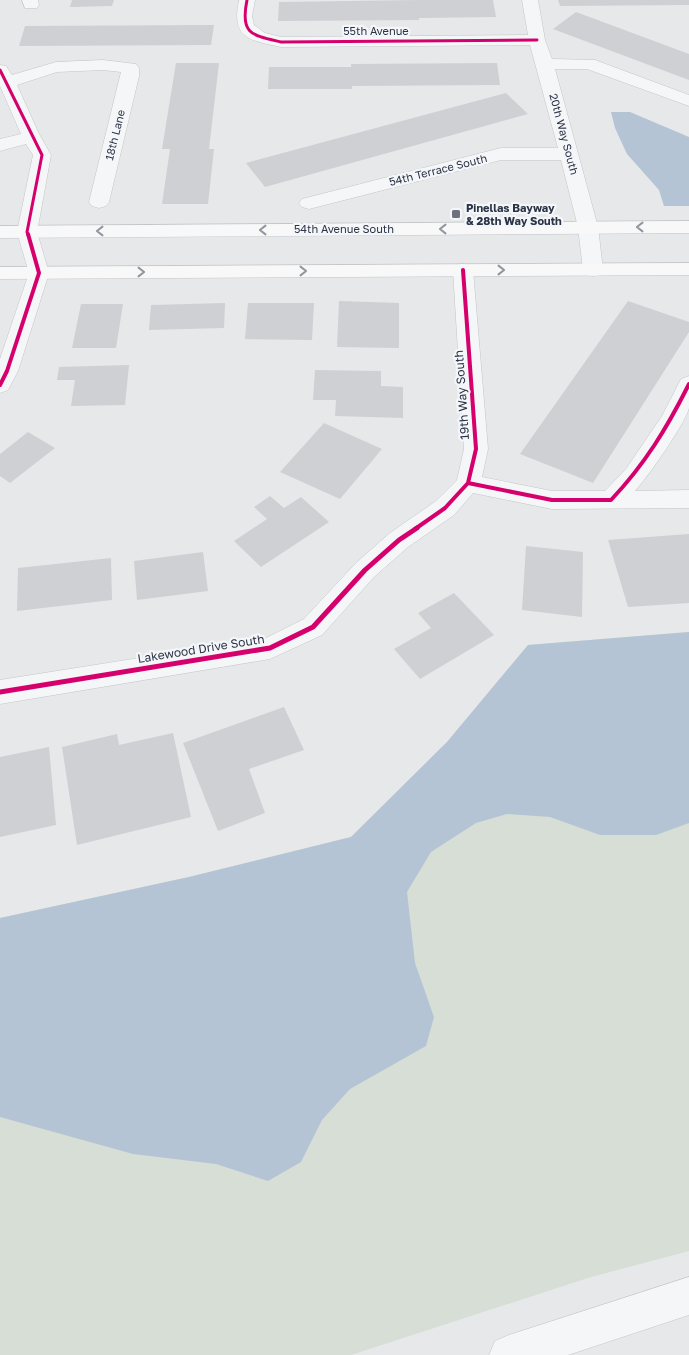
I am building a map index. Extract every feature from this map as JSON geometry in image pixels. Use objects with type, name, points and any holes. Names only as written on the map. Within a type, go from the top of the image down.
[{"type":"main road","name":"54th Avenue South","points":[[0,232],[689,227]]},
{"type":"main road","points":[[0,273],[689,269]]},
{"type":"street","name":"55th Avenue","points":[[247,0],[244,21],[250,30],[261,38],[281,42],[538,40]]},
{"type":"street","name":"20th Way South","points":[[530,0],[538,40],[546,64],[588,227],[593,270]]},
{"type":"street","points":[[546,64],[589,64],[689,101]]},
{"type":"street","name":"18th Lane","points":[[4,76],[56,67],[103,65],[130,68],[130,76],[99,202]]},
{"type":"street","points":[[0,385],[7,371],[39,273],[28,232],[42,155],[30,137],[4,76]]},
{"type":"street","points":[[0,145],[30,137]]},
{"type":"street","name":"54th Terrace South","points":[[309,203],[502,154],[570,154]]},
{"type":"street","name":"19th Way South","points":[[445,508],[468,483],[476,449],[463,270]]},
{"type":"street","points":[[611,500],[635,475],[672,420],[689,384]]},
{"type":"street","points":[[468,483],[552,500],[689,499]]},
{"type":"street","name":"Lakewood Drive South","points":[[0,692],[270,648],[314,627],[364,570],[399,540],[445,508]]},
{"type":"street","points":[[509,1355],[689,1296]]},
{"type":"shaded area","points":[[689,632],[689,1251],[591,1277],[351,1355],[0,1355],[0,918],[189,877],[351,837],[447,742],[528,645]]},
{"type":"water","points":[[611,112],[630,112],[689,137],[689,206],[664,206],[659,190],[627,154],[615,128]]},
{"type":"water","points":[[689,632],[689,823],[656,835],[600,835],[550,817],[507,814],[476,823],[431,852],[407,892],[415,963],[434,1017],[426,1046],[350,1089],[322,1120],[301,1162],[268,1181],[216,1164],[133,1154],[0,1117],[0,918],[189,877],[351,837],[447,742],[528,645]]},
{"type":"building","points":[[72,0],[114,0],[112,6],[70,7]]},
{"type":"building","points":[[493,0],[496,17],[419,18],[419,20],[278,21],[279,2]]},
{"type":"building","points":[[558,0],[689,0],[689,5],[560,6]]},
{"type":"building","points":[[576,12],[689,54],[689,80],[553,29]]},
{"type":"building","points":[[214,25],[211,45],[19,46],[25,26]]},
{"type":"building","points":[[176,63],[219,63],[209,149],[214,149],[208,204],[162,204],[170,149],[162,149]]},
{"type":"building","points":[[497,63],[500,85],[352,86],[352,89],[268,89],[269,67],[351,67],[351,64]]},
{"type":"building","points":[[506,93],[528,114],[265,187],[246,163]]},
{"type":"building","points":[[339,301],[399,303],[399,348],[337,347]]},
{"type":"building","points":[[628,301],[689,322],[689,332],[593,483],[520,454]]},
{"type":"building","points":[[225,303],[224,328],[149,330],[151,305]]},
{"type":"building","points":[[248,303],[314,303],[312,340],[245,339]]},
{"type":"building","points":[[81,304],[123,304],[116,348],[72,348]]},
{"type":"building","points":[[129,365],[125,405],[71,406],[75,380],[57,380],[59,367]]},
{"type":"building","points":[[315,370],[381,371],[381,386],[403,387],[403,418],[335,416],[336,400],[313,400]]},
{"type":"building","points":[[324,423],[382,449],[340,499],[280,472]]},
{"type":"building","points":[[28,432],[55,448],[10,483],[0,476],[0,454]]},
{"type":"building","points":[[270,496],[284,508],[301,497],[329,522],[261,567],[234,541],[267,519],[254,507]]},
{"type":"building","points":[[689,534],[689,603],[628,607],[608,540]]},
{"type":"building","points":[[526,546],[583,552],[582,617],[522,610]]},
{"type":"building","points":[[203,552],[208,591],[137,600],[134,561]]},
{"type":"building","points":[[111,558],[112,600],[17,611],[18,568]]},
{"type":"building","points":[[454,593],[494,635],[420,679],[394,649],[431,628],[418,613]]},
{"type":"building","points":[[284,707],[304,750],[249,769],[265,813],[218,831],[183,743]]},
{"type":"building","points":[[173,733],[191,817],[77,845],[62,747],[117,734],[119,745]]},
{"type":"building","points":[[49,747],[56,825],[0,837],[0,757]]},
{"type":"cycle path","points":[[247,0],[244,21],[249,31],[281,42],[537,40]]},
{"type":"cycle path","points":[[0,70],[42,155],[27,232],[39,273],[7,371],[0,385]]},
{"type":"cycle path","points":[[0,692],[270,648],[313,627],[365,570],[399,540],[445,508],[468,483],[476,449],[463,270]]},
{"type":"cycle path","points":[[468,483],[552,500],[611,500],[635,475],[672,419],[689,384]]},
{"type":"place","name":"Pinellas Bayway & 28th Way South","points":[[456,214]]}]
